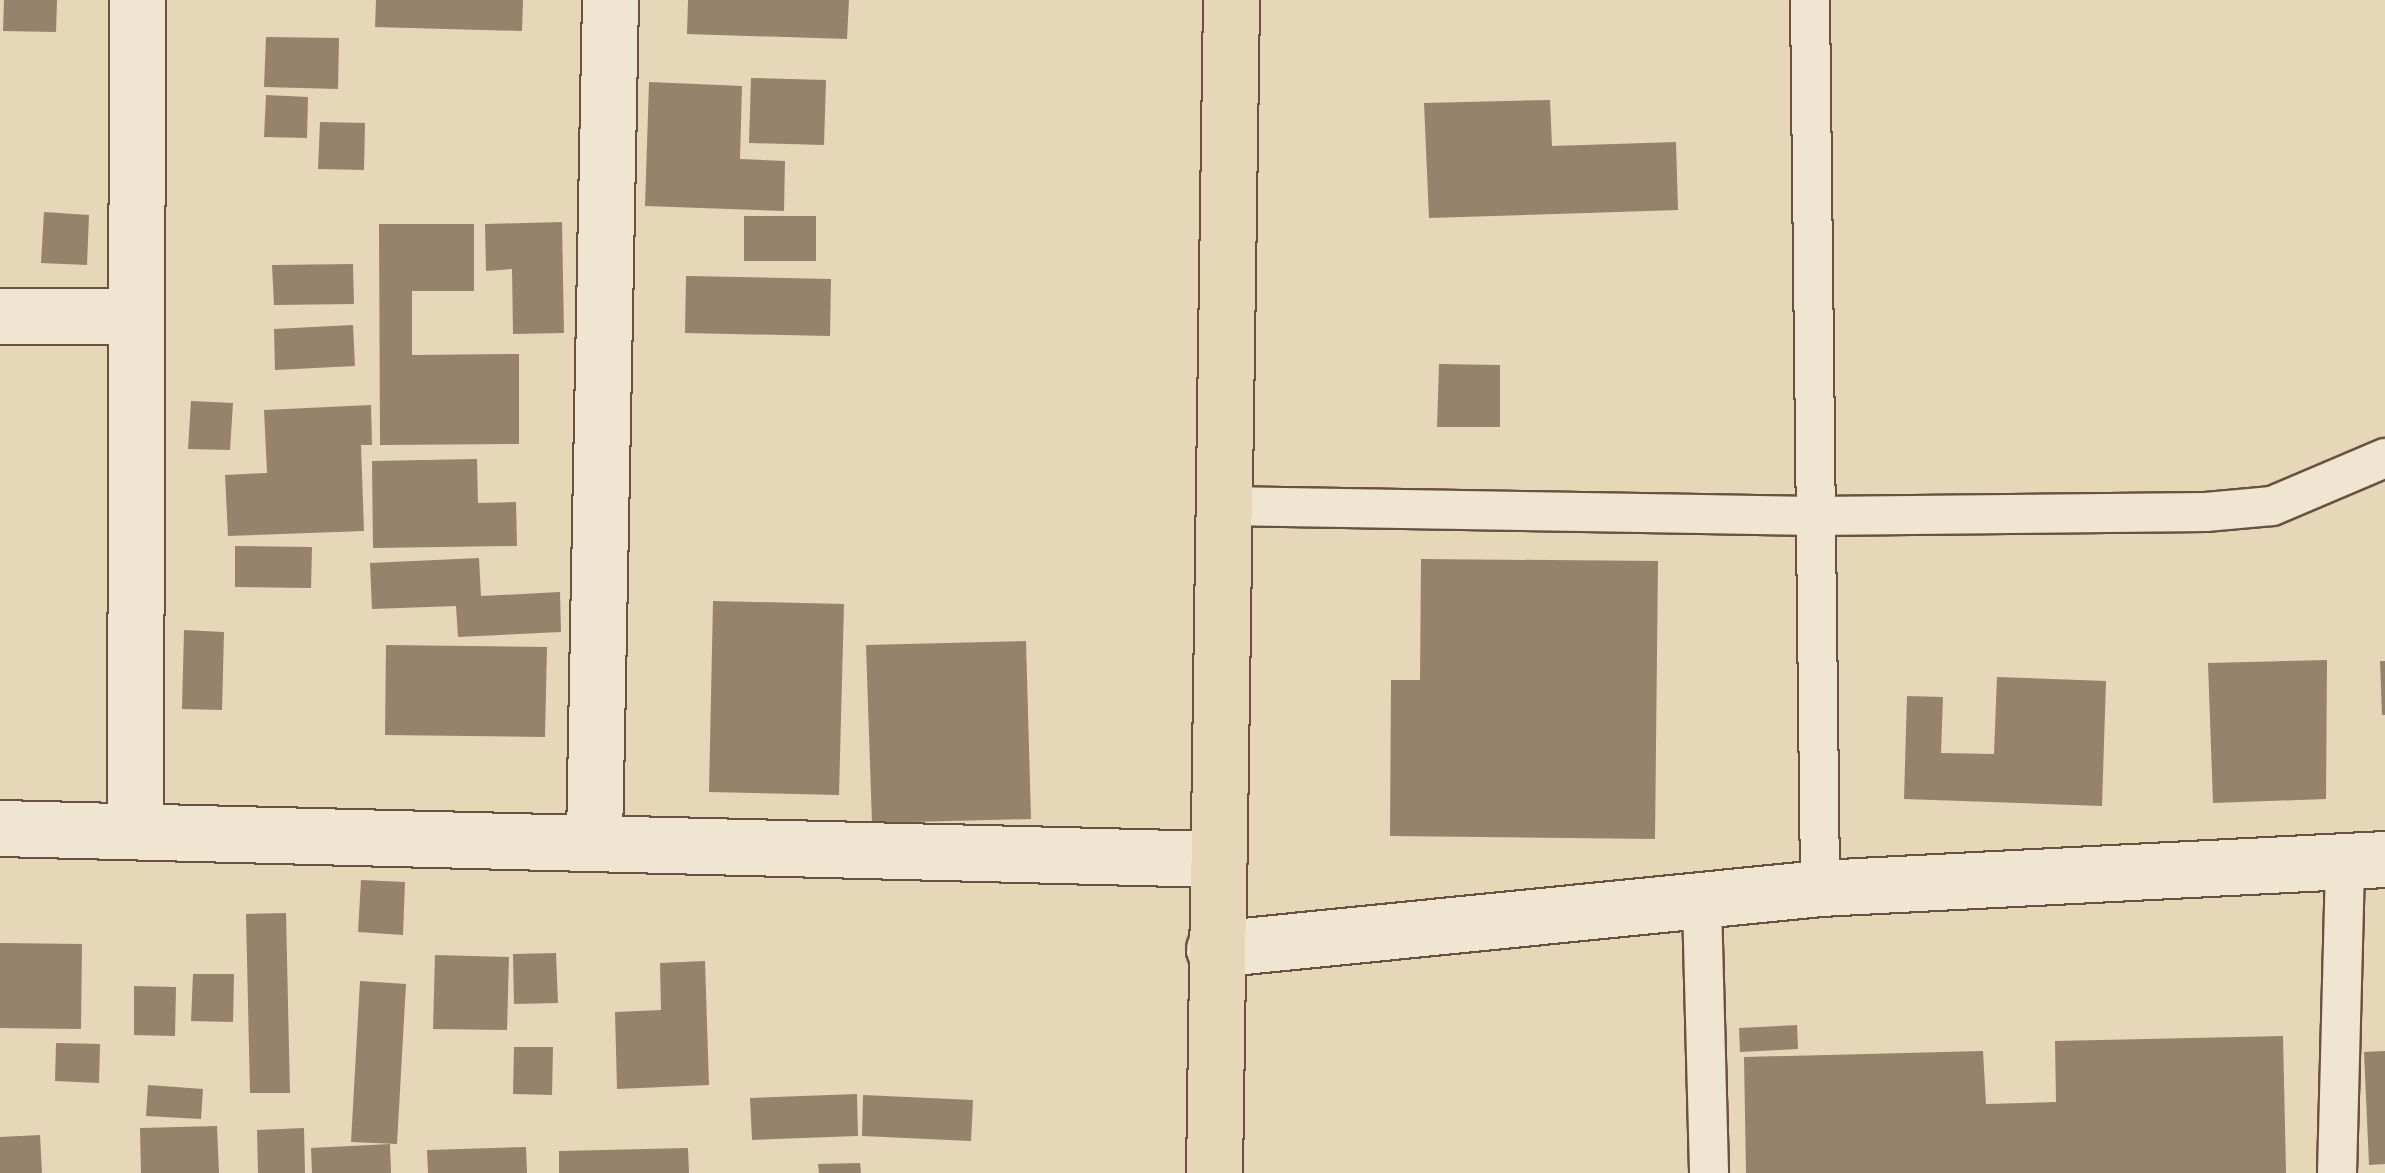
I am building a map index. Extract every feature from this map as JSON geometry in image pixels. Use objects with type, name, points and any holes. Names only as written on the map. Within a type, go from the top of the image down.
[{"type":"highway","points":[[1214,1173],[1214,949],[1230,0]]},
{"type":"street","points":[[136,828],[138,0]]},
{"type":"street","points":[[594,839],[610,0]]},
{"type":"street","points":[[0,316],[136,316]]},
{"type":"street","points":[[0,828],[594,839],[1218,859]]},
{"type":"street","points":[[1214,949],[1702,904],[1820,888],[2365,859]]},
{"type":"lane","points":[[1810,0],[1820,888]]},
{"type":"lane","points":[[1224,506],[1814,516],[2206,512],[2272,506],[2385,458]]},
{"type":"lane","points":[[2337,1173],[2365,859]]},
{"type":"lane","points":[[1702,904],[1709,1173]]},
{"type":"building","points":[[4,0],[57,0],[56,32],[3,31]]},
{"type":"building","points":[[376,0],[523,0],[522,31],[375,27]]},
{"type":"building","points":[[688,0],[849,0],[847,39],[687,34]]},
{"type":"building","points":[[266,37],[339,38],[338,89],[264,87]]},
{"type":"building","points":[[751,78],[826,80],[824,145],[749,143]]},
{"type":"building","points":[[649,82],[742,86],[740,159],[785,161],[784,211],[645,206]]},
{"type":"building","points":[[266,95],[308,97],[307,138],[264,137]]},
{"type":"building","points":[[1550,100],[1552,146],[1676,142],[1678,210],[1429,218],[1424,103]]},
{"type":"building","points":[[320,122],[365,123],[364,170],[318,169]]},
{"type":"building","points":[[44,212],[89,215],[87,265],[41,263]]},
{"type":"building","points":[[744,216],[816,216],[816,261],[744,261]]},
{"type":"building","points":[[562,222],[564,333],[513,334],[512,269],[486,271],[485,224]]},
{"type":"building","points":[[379,224],[474,224],[474,291],[412,291],[412,355],[519,354],[519,444],[380,445]]},
{"type":"building","points":[[353,264],[354,304],[274,305],[272,265]]},
{"type":"building","points":[[686,276],[831,279],[830,336],[685,333]]},
{"type":"building","points":[[353,325],[355,366],[275,370],[274,329]]},
{"type":"building","points":[[1439,364],[1500,365],[1500,427],[1437,427]]},
{"type":"building","points":[[191,401],[233,403],[230,450],[188,449]]},
{"type":"building","points":[[371,405],[372,445],[361,445],[364,531],[228,536],[225,475],[267,473],[264,410]]},
{"type":"building","points":[[477,459],[478,503],[516,502],[517,546],[373,548],[372,461]]},
{"type":"building","points":[[235,546],[312,547],[311,588],[235,587]]},
{"type":"building","points":[[479,558],[481,596],[560,592],[561,632],[458,637],[456,606],[372,609],[370,563]]},
{"type":"building","points":[[1421,559],[1658,561],[1655,839],[1390,836],[1391,680],[1420,680]]},
{"type":"building","points":[[713,601],[844,604],[839,795],[709,792]]},
{"type":"building","points":[[184,630],[224,632],[222,710],[182,709]]},
{"type":"building","points":[[1026,641],[1031,819],[872,823],[866,645]]},
{"type":"building","points":[[386,645],[547,647],[545,737],[385,735]]},
{"type":"building","points":[[2327,660],[2326,799],[2213,803],[2208,663]]},
{"type":"building","points":[[2380,661],[2385,661],[2385,715],[2382,715]]},
{"type":"building","points":[[1997,677],[2106,681],[2102,806],[1904,799],[1907,696],[1943,697],[1941,753],[1994,754]]},
{"type":"building","points":[[361,880],[405,882],[403,935],[358,932]]},
{"type":"building","points":[[286,913],[290,1093],[250,1093],[246,914]]},
{"type":"building","points":[[0,943],[82,944],[81,1029],[0,1028]]},
{"type":"building","points":[[556,953],[558,1003],[514,1004],[513,954]]},
{"type":"building","points":[[435,955],[509,957],[507,1030],[433,1029]]},
{"type":"building","points":[[705,961],[709,1085],[617,1089],[615,1012],[661,1010],[660,963]]},
{"type":"building","points":[[193,974],[234,974],[233,1022],[191,1021]]},
{"type":"building","points":[[360,981],[406,984],[397,1144],[351,1142]]},
{"type":"building","points":[[134,986],[176,987],[175,1036],[134,1035]]},
{"type":"building","points":[[1797,1025],[1798,1049],[1740,1052],[1739,1028]]},
{"type":"building","points":[[2283,1036],[2286,1173],[1746,1173],[1744,1057],[1983,1051],[1986,1104],[2056,1102],[2055,1041]]},
{"type":"building","points":[[56,1043],[100,1044],[99,1083],[55,1081]]},
{"type":"building","points":[[514,1047],[553,1047],[552,1095],[513,1094]]},
{"type":"building","points":[[2385,1051],[2385,1164],[2369,1165],[2364,1052]]},
{"type":"building","points":[[148,1085],[203,1089],[201,1119],[146,1116]]},
{"type":"building","points":[[857,1094],[858,1136],[752,1140],[750,1098]]},
{"type":"building","points":[[863,1095],[973,1100],[971,1141],[862,1136]]},
{"type":"building","points":[[217,1126],[219,1173],[141,1173],[140,1128]]},
{"type":"building","points":[[304,1128],[305,1173],[258,1173],[257,1130]]},
{"type":"building","points":[[40,1135],[42,1173],[0,1173],[0,1137]]},
{"type":"building","points":[[390,1144],[391,1173],[312,1173],[311,1148]]},
{"type":"building","points":[[526,1147],[527,1173],[428,1173],[427,1150]]},
{"type":"building","points":[[688,1148],[689,1173],[559,1173],[559,1151]]},
{"type":"building","points":[[860,1163],[861,1173],[819,1173],[818,1164]]}]
